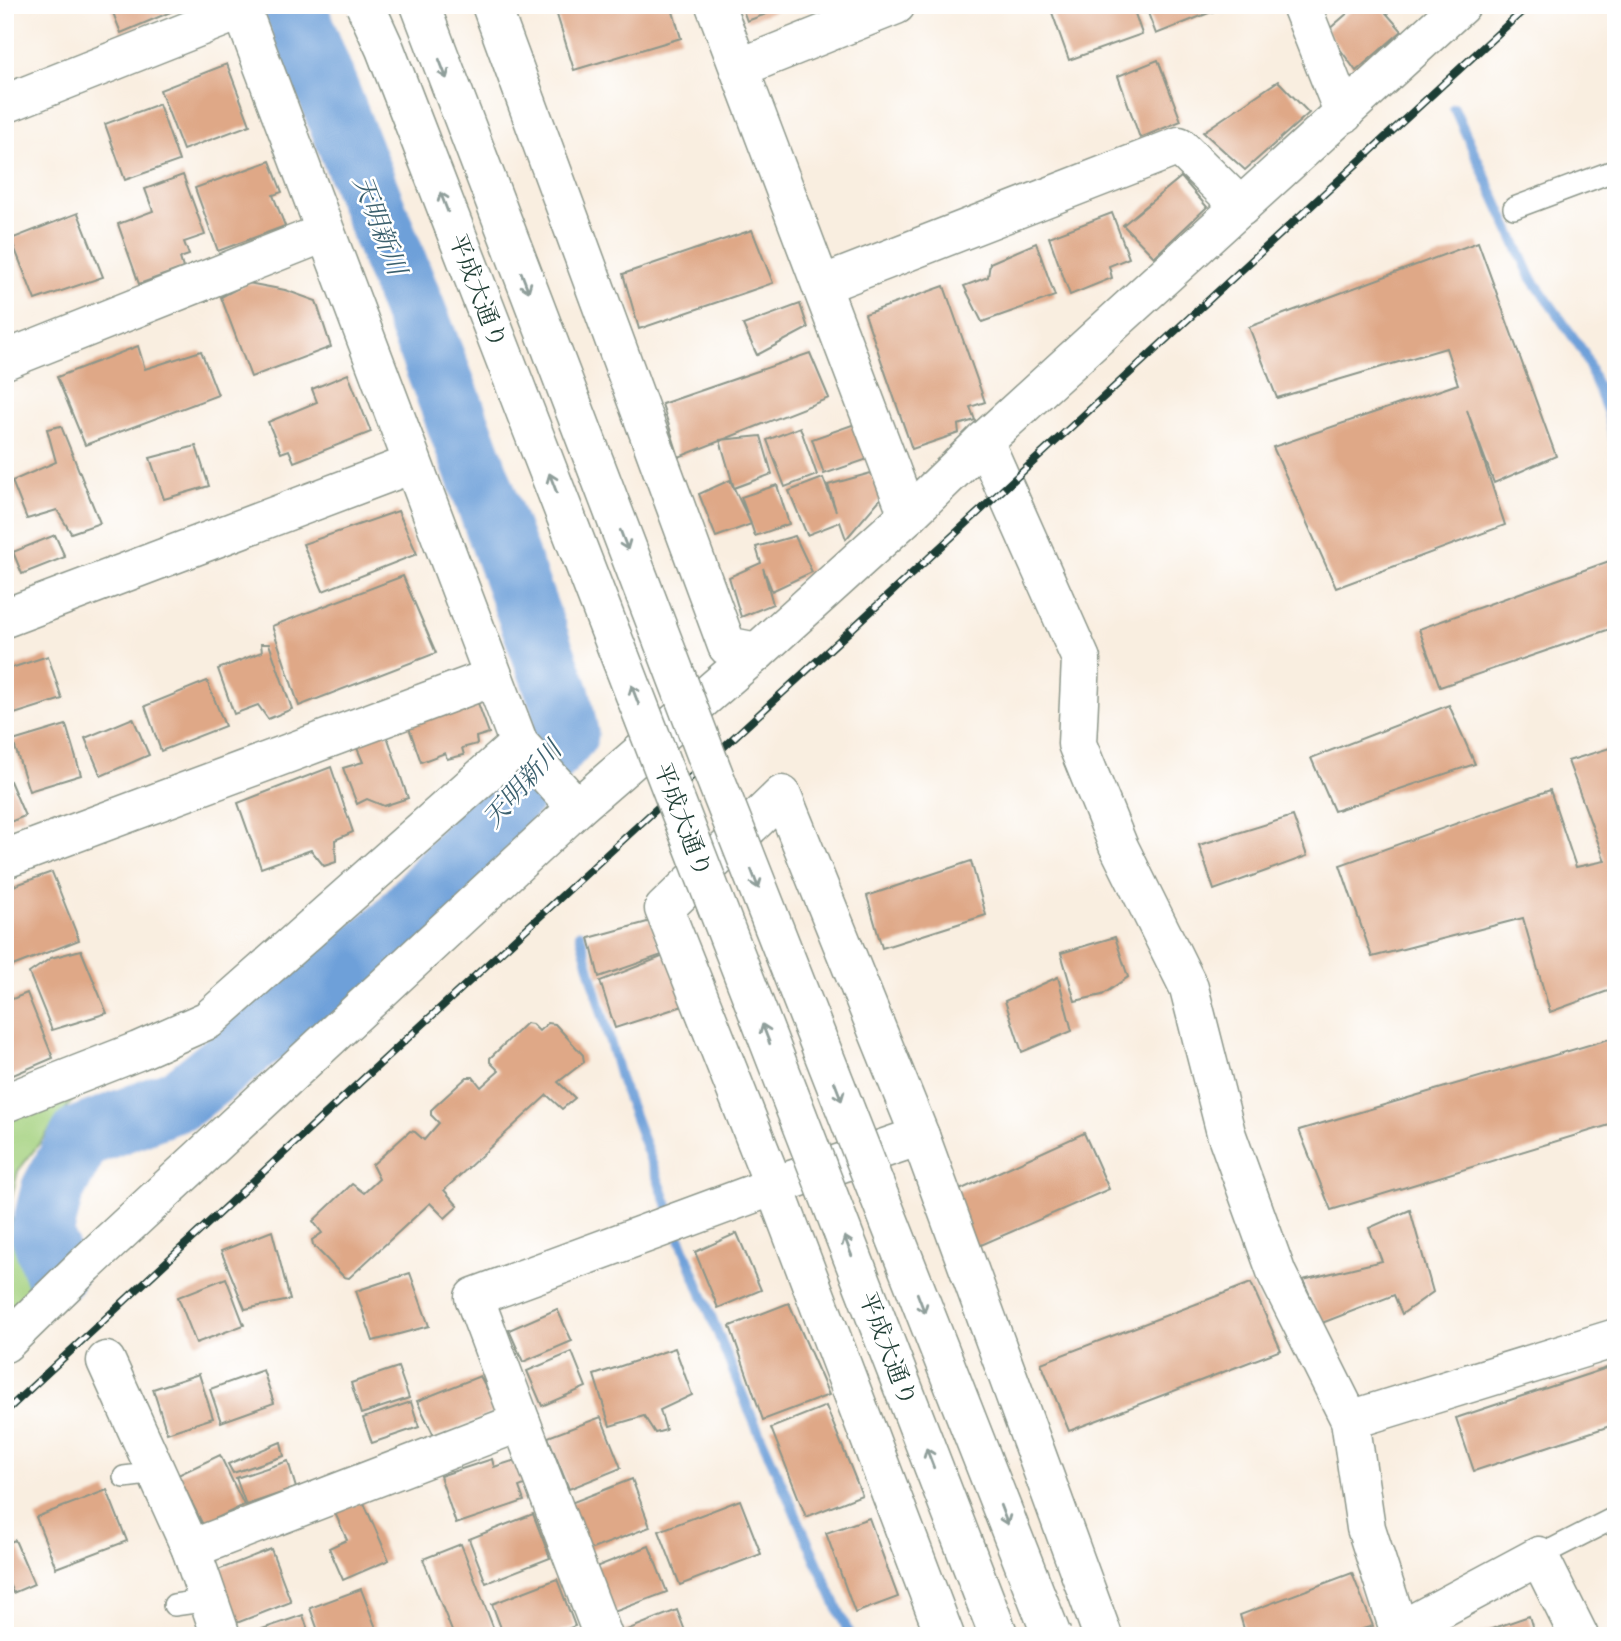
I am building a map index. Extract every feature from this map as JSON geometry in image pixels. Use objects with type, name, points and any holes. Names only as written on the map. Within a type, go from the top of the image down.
[{"type":"street","name":"平成大通り","points":[[365,5],[395,75],[999,1636]]},
{"type":"street","name":"平成大通り","points":[[420,5],[712,770],[1052,1636]]},
{"type":"street","points":[[491,5],[727,646],[746,669]]},
{"type":"street","points":[[715,5],[908,514]]},
{"type":"street","points":[[739,68],[896,5]]},
{"type":"street","points":[[1301,5],[1344,114]]},
{"type":"street","points":[[5,1343],[86,1264],[577,808],[746,669],[984,441],[1461,5]]},
{"type":"street","points":[[5,104],[241,8],[519,744],[577,808]]},
{"type":"street","points":[[822,285],[1179,146],[1241,207]]},
{"type":"street","points":[[5,360],[324,233]]},
{"type":"street","points":[[984,441],[1081,659],[1077,744],[1118,845],[1189,988],[1226,1133],[1277,1274],[1350,1420],[1366,1528],[1400,1633],[1539,1556],[1579,1636]]},
{"type":"street","points":[[5,618],[412,464]]},
{"type":"street","points":[[5,859],[493,677]]},
{"type":"street","points":[[5,1103],[138,1051],[208,1020],[519,744]]},
{"type":"street","points":[[945,1636],[774,1186],[664,909],[782,795],[920,1136],[1103,1636]]},
{"type":"street","points":[[603,1636],[474,1297],[774,1186],[920,1136]]},
{"type":"street","points":[[1350,1420],[1616,1338]]},
{"type":"street","points":[[106,1361],[140,1475],[191,1549],[191,1602],[221,1636]]},
{"type":"street","points":[[191,1549],[521,1422]]},
{"type":"lane","points":[[1514,208],[1616,170]]},
{"type":"lane","points":[[1539,1556],[1616,1517]]},
{"type":"green space","points":[[79,1092],[18,1171],[11,1200],[13,1239],[29,1291],[5,1315],[5,1120]]},
{"type":"building","points":[[110,5],[170,5],[173,11],[121,33]]},
{"type":"building","points":[[554,5],[671,5],[681,38],[574,70]]},
{"type":"building","points":[[741,5],[788,5],[788,6],[747,21]]},
{"type":"building","points":[[1132,5],[1142,34],[1069,60],[1050,7]]},
{"type":"building","points":[[1145,5],[1229,5],[1156,34]]},
{"type":"building","points":[[1357,5],[1379,5],[1402,31],[1356,71],[1327,31]]},
{"type":"building","points":[[1158,60],[1181,121],[1140,138],[1118,76]]},
{"type":"building","points":[[227,64],[250,125],[183,150],[160,90]]},
{"type":"building","points":[[1278,81],[1309,113],[1245,170],[1203,132]]},
{"type":"building","points":[[159,104],[179,161],[125,180],[105,124]]},
{"type":"building","points":[[270,161],[282,192],[273,195],[285,226],[218,251],[195,188]]},
{"type":"building","points":[[183,175],[205,235],[184,242],[189,255],[180,258],[183,268],[139,284],[118,224],[153,211],[145,189]]},
{"type":"building","points":[[1181,177],[1207,207],[1154,257],[1123,225]]},
{"type":"building","points":[[78,213],[103,277],[35,300],[11,239]]},
{"type":"building","points":[[1112,213],[1129,258],[1109,266],[1112,278],[1070,295],[1049,237]]},
{"type":"building","points":[[752,230],[773,283],[639,329],[623,274]]},
{"type":"building","points":[[1478,242],[1556,456],[1494,483],[1467,410],[1505,525],[1336,588],[1273,447],[1458,384],[1446,348],[1277,398],[1249,327]]},
{"type":"building","points":[[1036,243],[1055,296],[982,322],[964,286],[988,277],[990,263]]},
{"type":"building","points":[[248,283],[285,290],[316,301],[331,347],[251,377],[221,297]]},
{"type":"building","points":[[944,286],[985,402],[970,407],[975,420],[958,425],[959,433],[912,449],[865,314]]},
{"type":"building","points":[[800,304],[808,328],[757,355],[743,325]]},
{"type":"building","points":[[138,346],[145,369],[201,351],[218,395],[85,445],[57,377]]},
{"type":"building","points":[[810,353],[829,398],[679,457],[662,404]]},
{"type":"building","points":[[348,374],[371,432],[294,462],[289,450],[281,453],[268,422],[317,402],[312,389]]},
{"type":"building","points":[[855,424],[868,459],[824,474],[812,439]]},
{"type":"building","points":[[61,426],[100,523],[71,533],[57,510],[27,519],[12,481],[56,462],[47,429]]},
{"type":"building","points":[[800,427],[817,475],[785,487],[767,440]]},
{"type":"building","points":[[761,436],[772,474],[734,488],[720,440]]},
{"type":"building","points":[[196,446],[209,486],[164,499],[150,458]]},
{"type":"building","points":[[871,473],[882,497],[846,539],[840,522],[807,535],[789,491],[823,478],[836,511],[828,485]]},
{"type":"building","points":[[730,480],[751,524],[716,537],[699,494]]},
{"type":"building","points":[[777,485],[789,524],[755,536],[741,497]]},
{"type":"building","points":[[398,511],[417,554],[323,591],[303,544]]},
{"type":"building","points":[[55,535],[65,557],[22,574],[13,552]]},
{"type":"building","points":[[795,536],[812,572],[772,591],[763,568],[773,604],[741,617],[729,577],[761,563],[756,547]]},
{"type":"building","points":[[1612,560],[1616,571],[1616,627],[1440,687],[1419,629]]},
{"type":"building","points":[[403,576],[436,653],[299,706],[272,626]]},
{"type":"building","points":[[261,644],[269,644],[292,709],[268,719],[258,705],[234,714],[218,669],[262,652]]},
{"type":"building","points":[[48,656],[62,699],[5,717],[5,670]]},
{"type":"building","points":[[207,681],[225,726],[161,751],[145,706]]},
{"type":"building","points":[[475,695],[489,733],[476,737],[477,744],[462,748],[464,755],[447,759],[445,753],[421,762],[407,722]]},
{"type":"building","points":[[1449,705],[1475,764],[1334,811],[1311,758]]},
{"type":"building","points":[[133,718],[149,755],[101,776],[85,738]]},
{"type":"building","points":[[66,725],[81,775],[29,791],[13,741]]},
{"type":"building","points":[[384,727],[408,798],[384,806],[367,799],[357,804],[343,768],[363,762],[354,741]]},
{"type":"building","points":[[1616,746],[1616,988],[1550,1012],[1523,918],[1372,957],[1340,865],[1550,790],[1576,867],[1605,861],[1568,761]]},
{"type":"building","points":[[331,767],[353,832],[335,840],[336,862],[324,866],[311,850],[261,868],[238,803]]},
{"type":"building","points":[[10,781],[25,816],[5,824],[5,783]]},
{"type":"building","points":[[1293,816],[1307,856],[1214,890],[1199,845]]},
{"type":"building","points":[[971,861],[986,915],[882,948],[867,896]]},
{"type":"building","points":[[52,872],[79,940],[5,969],[5,889]]},
{"type":"building","points":[[651,921],[662,955],[599,977],[589,938]]},
{"type":"building","points":[[1115,937],[1128,977],[1102,995],[1075,1001],[1061,953]]},
{"type":"building","points":[[81,950],[107,1013],[52,1030],[29,973],[51,958]]},
{"type":"building","points":[[669,954],[686,1005],[615,1028],[600,981]]},
{"type":"building","points":[[1058,977],[1072,1031],[1022,1052],[1005,1001]]},
{"type":"building","points":[[27,993],[53,1058],[11,1076],[5,1062],[5,1002]]},
{"type":"building","points":[[526,1023],[532,1024],[539,1031],[548,1023],[555,1024],[583,1055],[584,1062],[558,1082],[575,1098],[562,1109],[547,1095],[444,1190],[458,1206],[445,1218],[430,1203],[349,1278],[344,1277],[313,1245],[312,1240],[322,1233],[313,1221],[352,1184],[364,1193],[379,1179],[372,1165],[410,1131],[424,1140],[439,1123],[431,1115],[431,1110],[467,1077],[473,1077],[481,1087],[499,1071],[490,1062],[490,1058]]},
{"type":"building","points":[[1616,1037],[1616,1123],[1331,1210],[1299,1130]]},
{"type":"building","points":[[1084,1133],[1109,1189],[972,1249],[953,1193]]},
{"type":"building","points":[[1410,1210],[1433,1292],[1402,1314],[1394,1295],[1322,1323],[1303,1280],[1382,1261],[1369,1228]]},
{"type":"building","points":[[272,1231],[290,1300],[245,1309],[221,1251]]},
{"type":"building","points":[[737,1233],[761,1290],[718,1308],[695,1252]]},
{"type":"building","points":[[410,1273],[429,1326],[373,1341],[356,1291]]},
{"type":"building","points":[[226,1278],[244,1325],[196,1343],[178,1297]]},
{"type":"building","points":[[1251,1283],[1281,1350],[1069,1431],[1041,1363]]},
{"type":"building","points":[[789,1303],[829,1395],[763,1420],[730,1326]]},
{"type":"building","points":[[557,1309],[572,1341],[523,1362],[509,1330]]},
{"type":"building","points":[[675,1348],[692,1395],[660,1410],[666,1430],[655,1433],[644,1416],[610,1426],[594,1375]]},
{"type":"building","points":[[572,1352],[586,1387],[542,1406],[527,1371]]},
{"type":"building","points":[[1616,1365],[1616,1424],[1474,1471],[1456,1418]]},
{"type":"building","points":[[398,1367],[409,1398],[361,1414],[351,1383]]},
{"type":"building","points":[[263,1370],[274,1403],[221,1422],[210,1389]]},
{"type":"building","points":[[199,1374],[213,1418],[167,1433],[153,1389]]},
{"type":"building","points":[[480,1376],[499,1411],[434,1436],[417,1401]]},
{"type":"building","points":[[411,1402],[419,1427],[372,1443],[363,1418]]},
{"type":"building","points":[[826,1406],[862,1495],[806,1517],[771,1428]]},
{"type":"building","points":[[601,1417],[621,1468],[569,1489],[548,1437]]},
{"type":"building","points":[[281,1442],[284,1456],[233,1473],[228,1464]]},
{"type":"building","points":[[220,1455],[244,1505],[203,1525],[178,1475]]},
{"type":"building","points":[[492,1459],[494,1467],[519,1459],[527,1484],[519,1487],[524,1501],[456,1524],[440,1476]]},
{"type":"building","points":[[288,1461],[296,1488],[246,1505],[236,1478]]},
{"type":"building","points":[[632,1479],[650,1527],[582,1553],[563,1506]]},
{"type":"building","points":[[107,1490],[127,1541],[56,1568],[36,1517]]},
{"type":"building","points":[[740,1500],[761,1554],[680,1585],[659,1531]]},
{"type":"building","points":[[363,1501],[389,1560],[343,1580],[329,1548],[347,1540],[335,1513]]},
{"type":"building","points":[[533,1514],[550,1558],[486,1583],[469,1539]]},
{"type":"building","points":[[869,1518],[898,1597],[855,1613],[826,1533]]},
{"type":"building","points":[[15,1540],[34,1584],[13,1593],[5,1575],[5,1544]]},
{"type":"building","points":[[461,1544],[495,1632],[485,1636],[454,1636],[423,1559]]},
{"type":"building","points":[[649,1546],[667,1592],[606,1615],[588,1570]]},
{"type":"building","points":[[271,1549],[291,1602],[234,1624],[213,1572]]},
{"type":"building","points":[[1352,1573],[1373,1626],[1339,1636],[1246,1636],[1240,1615]]},
{"type":"building","points":[[557,1579],[575,1626],[549,1636],[504,1636],[492,1604]]},
{"type":"building","points":[[361,1589],[379,1636],[320,1636],[310,1608]]},
{"type":"building","points":[[677,1610],[687,1636],[620,1636],[619,1633]]},
{"type":"building","points":[[303,1615],[310,1636],[245,1636],[245,1635]]},
{"type":"building","points":[[1529,1616],[1535,1636],[1474,1636],[1474,1635]]},
{"type":"waterway","name":"天明新川","points":[[55,1272],[42,1233],[52,1191],[81,1137],[182,1098],[396,927],[567,733],[560,699],[450,401],[294,5]]},
{"type":"waterway","points":[[1454,108],[1531,277],[1583,351],[1608,413],[1616,447]]},
{"type":"waterway","points":[[580,934],[621,1081],[668,1206]]},
{"type":"waterway","points":[[680,1239],[748,1408],[850,1636]]},
{"type":"railway","points":[[5,1412],[1529,5]]}]
